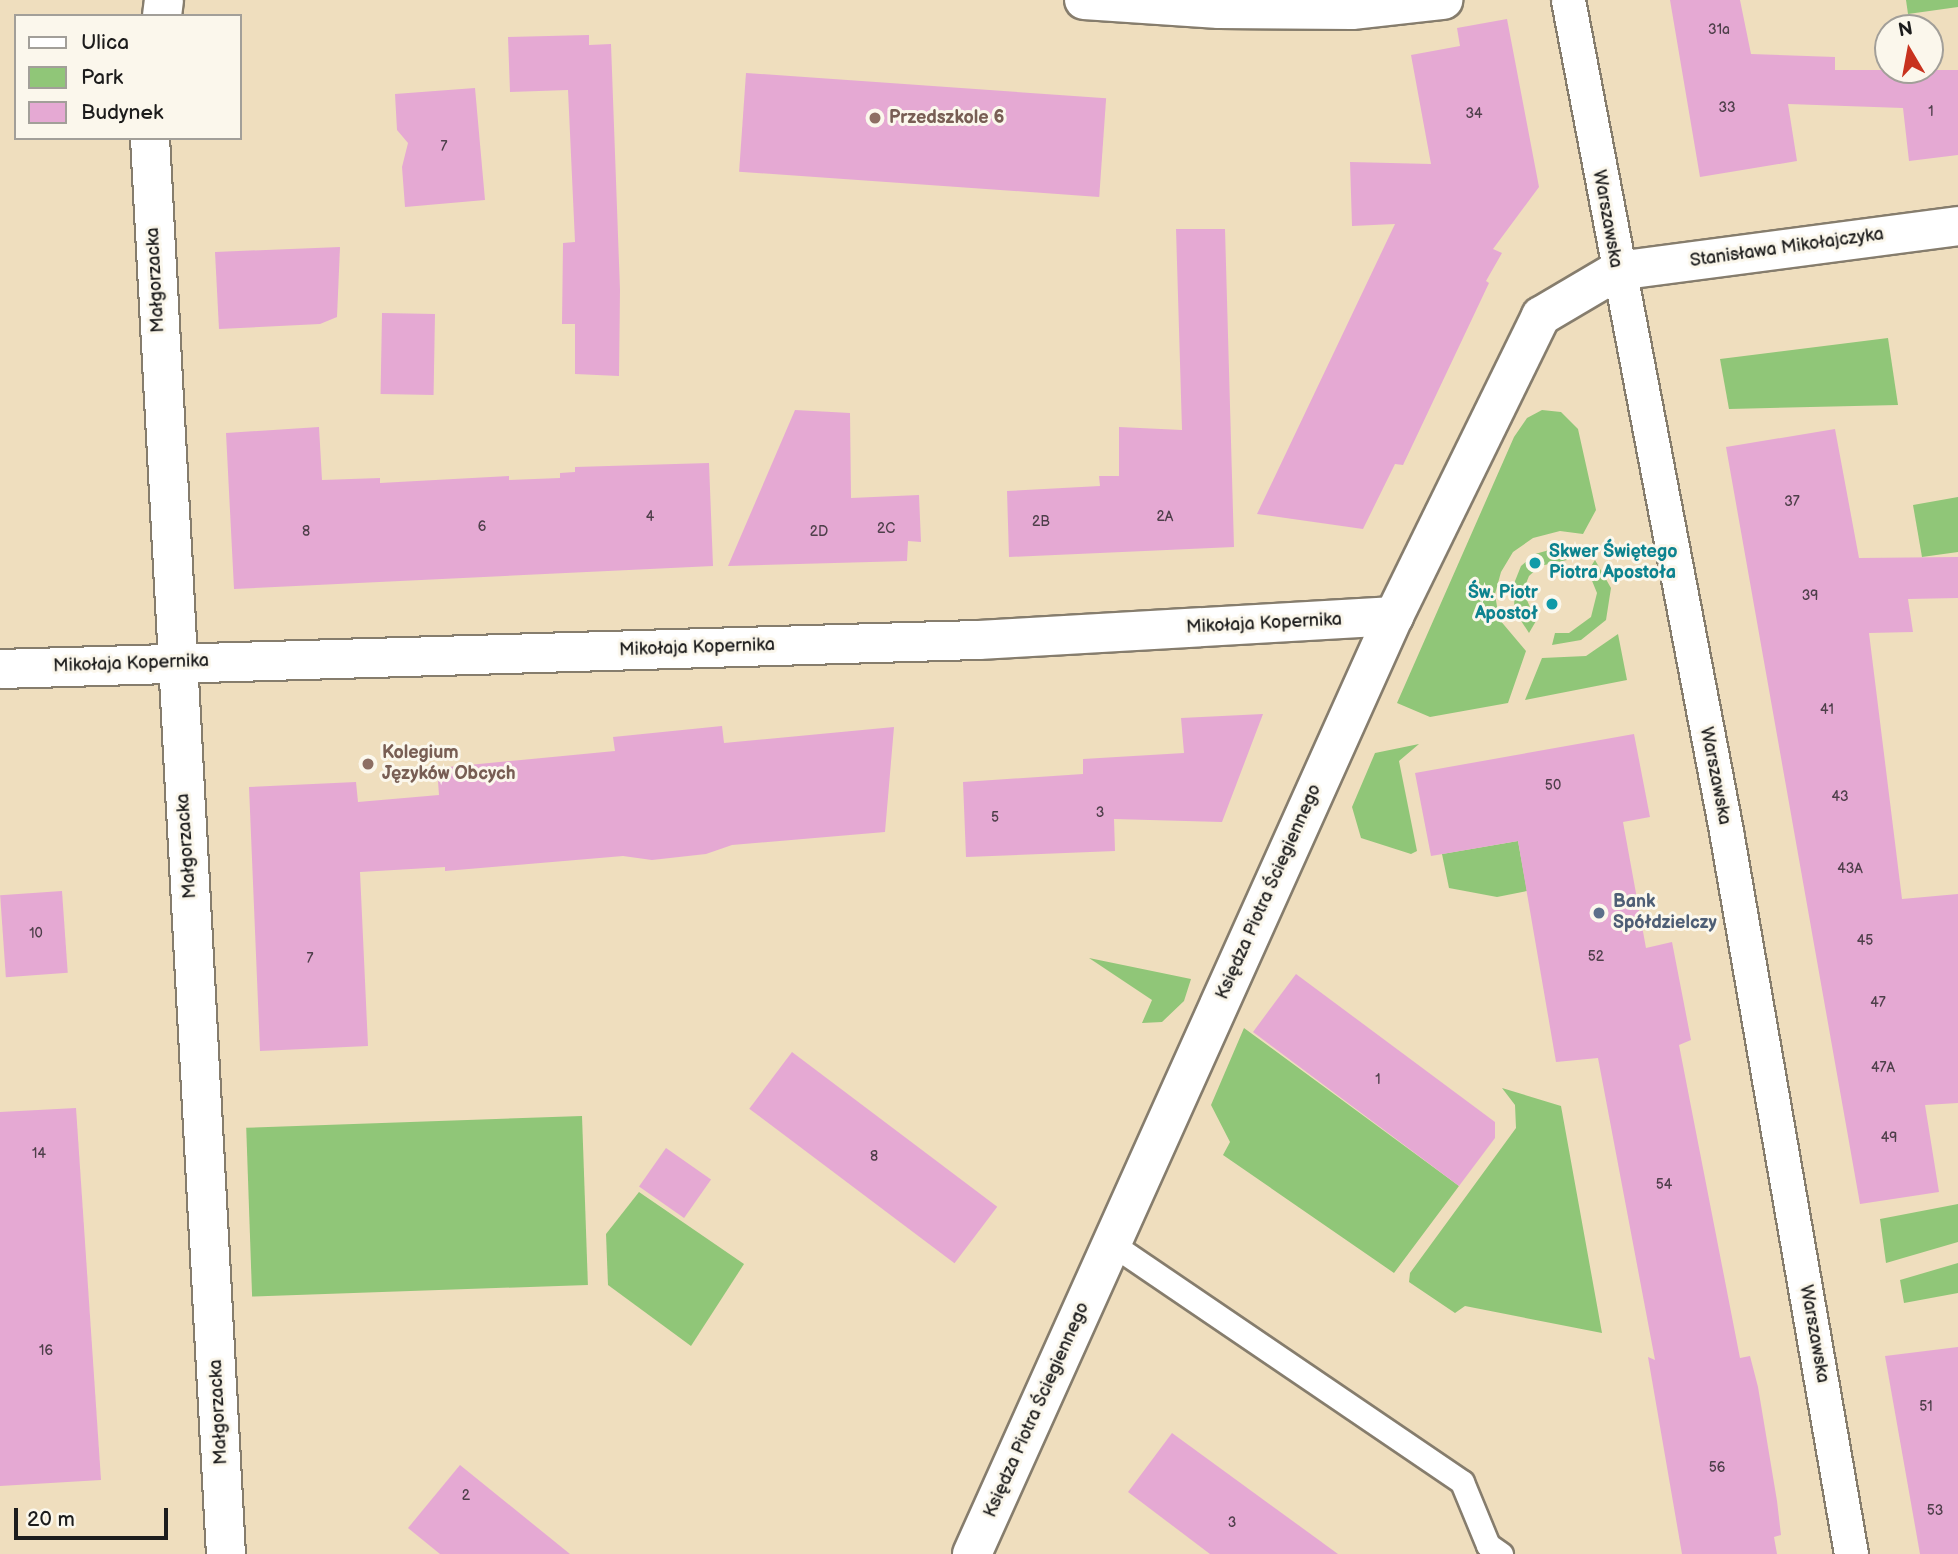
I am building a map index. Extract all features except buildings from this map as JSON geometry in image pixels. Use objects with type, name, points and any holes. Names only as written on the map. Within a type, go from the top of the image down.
[{"type":"street","points":[[1084,0],[1219,9],[1352,10],[1443,0]]},
{"type":"street","name":"Warszawska","points":[[1568,0],[1617,271],[1726,831],[1852,1554]]},
{"type":"street","name":"Małgorzacka","points":[[150,140],[174,662],[203,1088],[226,1554]]},
{"type":"street","name":"Stanisława Mikołajczyka","points":[[1617,271],[1958,226]]},
{"type":"street","name":"Księdza Piotra Ściegiennego","points":[[972,1554],[1394,616],[1541,316],[1617,271]]},
{"type":"street","name":"Mikołaja Kopernika","points":[[0,669],[979,640],[1394,616]]},
{"type":"lane","points":[[1112,1244],[1462,1482],[1488,1545],[1501,1554]]},
{"type":"green space","points":[[1906,0],[1958,0],[1958,7],[1908,14]]},
{"type":"green space","points":[[1888,338],[1898,405],[1729,409],[1720,359]]},
{"type":"green space","points":[[1542,410],[1561,412],[1578,429],[1596,510],[1583,534],[1560,531],[1533,538],[1513,552],[1501,572],[1495,594],[1499,619],[1526,651],[1508,703],[1430,717],[1397,703],[1514,437],[1527,418]]},
{"type":"green space","points":[[1958,497],[1958,552],[1922,557],[1913,505]]},
{"type":"green space","points":[[1560,547],[1573,549],[1567,560],[1540,566],[1529,576],[1523,591],[1536,621],[1529,633],[1514,610],[1515,581],[1521,566],[1535,554]]},
{"type":"green space","points":[[1595,560],[1611,588],[1606,620],[1581,640],[1552,645],[1555,633],[1569,633],[1591,617],[1597,593],[1588,571]]},
{"type":"green space","points":[[1618,634],[1627,680],[1525,700],[1542,658],[1586,656]]},
{"type":"green space","points":[[1419,744],[1399,761],[1417,851],[1411,854],[1361,838],[1352,807],[1375,753]]},
{"type":"green space","points":[[1518,841],[1527,891],[1497,897],[1449,888],[1442,854]]},
{"type":"green space","points":[[1089,958],[1191,979],[1184,1001],[1162,1022],[1142,1023],[1152,1000]]},
{"type":"green space","points":[[1244,1028],[1459,1186],[1394,1273],[1223,1155],[1230,1142],[1211,1105]]},
{"type":"green space","points":[[1502,1088],[1561,1106],[1602,1333],[1465,1306],[1455,1313],[1409,1282],[1410,1273],[1516,1128],[1515,1105]]},
{"type":"green space","points":[[582,1116],[588,1285],[252,1297],[246,1128]]},
{"type":"green space","points":[[639,1192],[744,1264],[691,1346],[608,1285],[606,1234]]},
{"type":"green space","points":[[1958,1204],[1958,1242],[1886,1263],[1880,1219]]},
{"type":"green space","points":[[1958,1263],[1958,1293],[1904,1303],[1900,1280]]},
{"type":"place","name":"Przedszkole 6","points":[[875,118]]},
{"type":"place","name":"Skwer Świętego Piotra Apostoła","points":[[1535,563]]},
{"type":"place","name":"Św. Piotr Apostoł","points":[[1552,604]]},
{"type":"place","name":"Kolegium Języków Obcych","points":[[368,764]]},
{"type":"place","name":"Bank Spółdzielczy","points":[[1599,913]]}]
